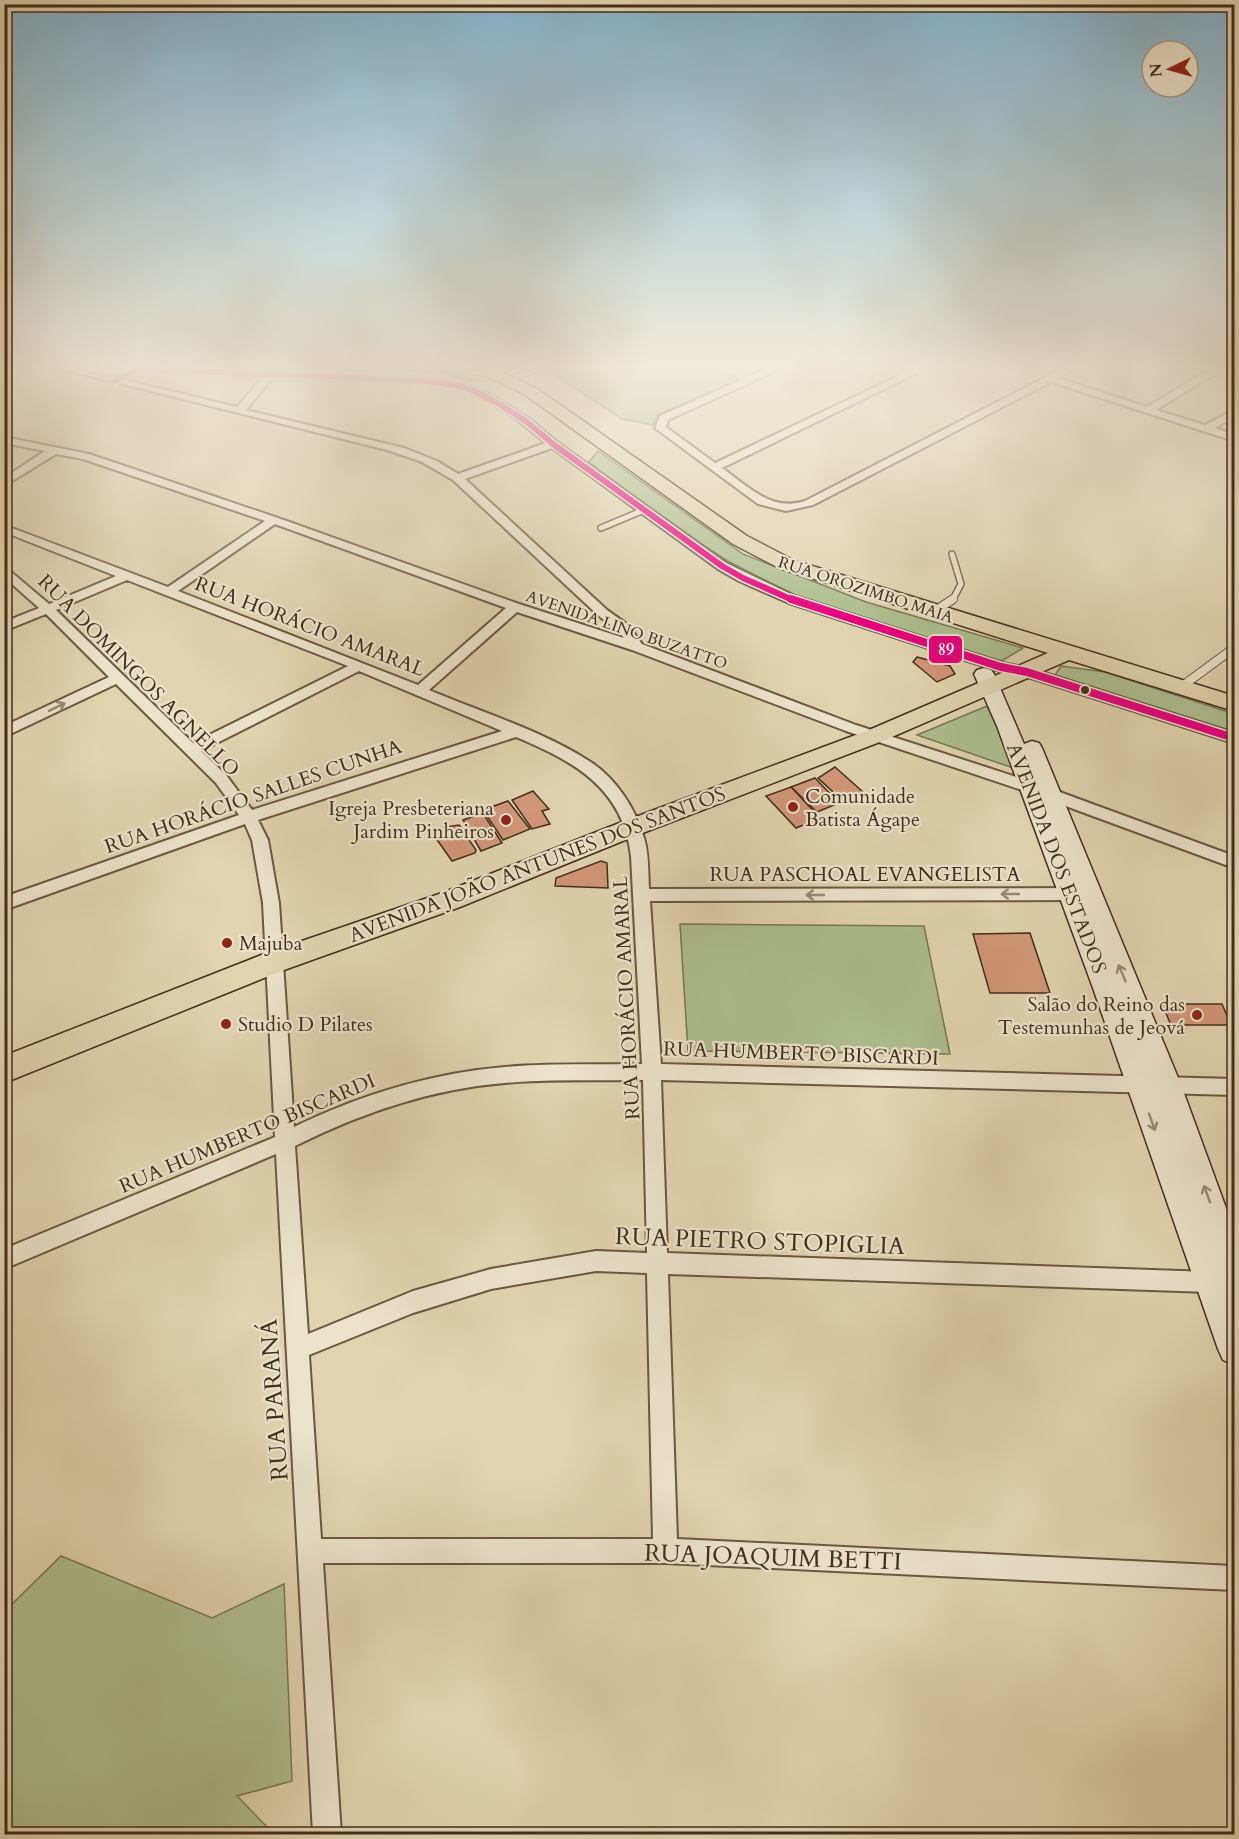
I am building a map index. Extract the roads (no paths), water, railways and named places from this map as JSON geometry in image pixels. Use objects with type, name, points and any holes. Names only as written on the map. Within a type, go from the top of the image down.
[{"type":"main road","name":"RUA OROZIMBO MAIA","points":[[614,450],[740,540],[764,554],[814,574],[1234,704]]},
{"type":"main road","name":"AVENIDA JOÃO ANTUNES DOS SANTOS","points":[[4,1051],[274,955],[451,900],[851,728],[1000,675],[1061,650]]},
{"type":"main road","name":"AVENIDA JOÃO ANTUNES DOS SANTOS","points":[[629,822],[877,735],[1000,675]]},
{"type":"main road","name":"AVENIDA DOS ESTADOS","points":[[1000,675],[1079,894],[1167,1085],[1234,1269]]},
{"type":"main road","name":"AVENIDA DOS ESTADOS","points":[[1079,894],[1106,988],[1139,1084],[1222,1281],[1234,1349]]},
{"type":"main road","name":"AVENIDA JOÃO ANTUNES DOS SANTOS","points":[[4,1070],[274,955]]},
{"type":"street","points":[[4,483],[55,450]]},
{"type":"street","name":"AVENIDA LINO BUZATTO","points":[[59,450],[85,456],[274,520],[515,607],[637,647],[851,728],[1041,792],[1234,862]]},
{"type":"street","points":[[397,450],[442,467],[457,478],[603,613],[623,628],[637,647]]},
{"type":"street","points":[[457,478],[537,450]]},
{"type":"street","points":[[561,450],[722,566],[760,586],[1000,675],[1234,738]]},
{"type":"street","points":[[691,450],[762,502],[778,508],[800,506],[911,450]]},
{"type":"street","points":[[715,467],[751,450]]},
{"type":"street","points":[[168,593],[274,520]]},
{"type":"street","name":"RUA HORÁCIO AMARAL","points":[[4,528],[359,666],[553,747],[586,765],[609,787],[629,822],[638,848],[652,1072],[665,1551]]},
{"type":"street","name":"RUA DOMINGOS AGNELLO","points":[[4,570],[48,609],[221,779],[249,817],[260,840],[264,862],[271,903],[274,955]]},
{"type":"street","points":[[4,627],[126,576]]},
{"type":"street","points":[[420,691],[515,607]]},
{"type":"street","points":[[598,634],[603,613]]},
{"type":"street","points":[[191,750],[359,666]]},
{"type":"street","points":[[4,732],[118,678]]},
{"type":"street","name":"RUA HORÁCIO SALLES CUNHA","points":[[4,904],[249,817],[515,732]]},
{"type":"street","name":"RUA PASCHOAL EVANGELISTA","points":[[641,895],[1079,894]]},
{"type":"street","name":"RUA PARANÁ","points":[[274,955],[327,1834]]},
{"type":"street","name":"RUA HUMBERTO BISCARDI","points":[[4,1259],[284,1142],[336,1116],[390,1097],[444,1084],[505,1076],[652,1072],[1234,1087]]},
{"type":"street","name":"RUA PIETRO STOPIGLIA","points":[[297,1348],[413,1302],[491,1279],[596,1261],[1222,1281]]},
{"type":"street","name":"RUA JOAQUIM BETTI","points":[[311,1551],[665,1551],[1234,1578]]},
{"type":"lane","points":[[601,528],[644,510]]},
{"type":"lane","points":[[935,611],[953,600],[961,584],[952,554]]},
{"type":"lane","points":[[1181,687],[1234,648]]},
{"type":"place","name":"Comunidade Batista Ágape","points":[[793,807]]},
{"type":"place","name":"Igreja Presbeteriana Jardim Pinheiros","points":[[506,820]]},
{"type":"place","name":"Majuba","points":[[227,943]]},
{"type":"place","name":"Salão do Reino das Testemunhas de Jeová","points":[[1197,1015]]},
{"type":"place","name":"Studio D Pilates","points":[[226,1024]]}]
